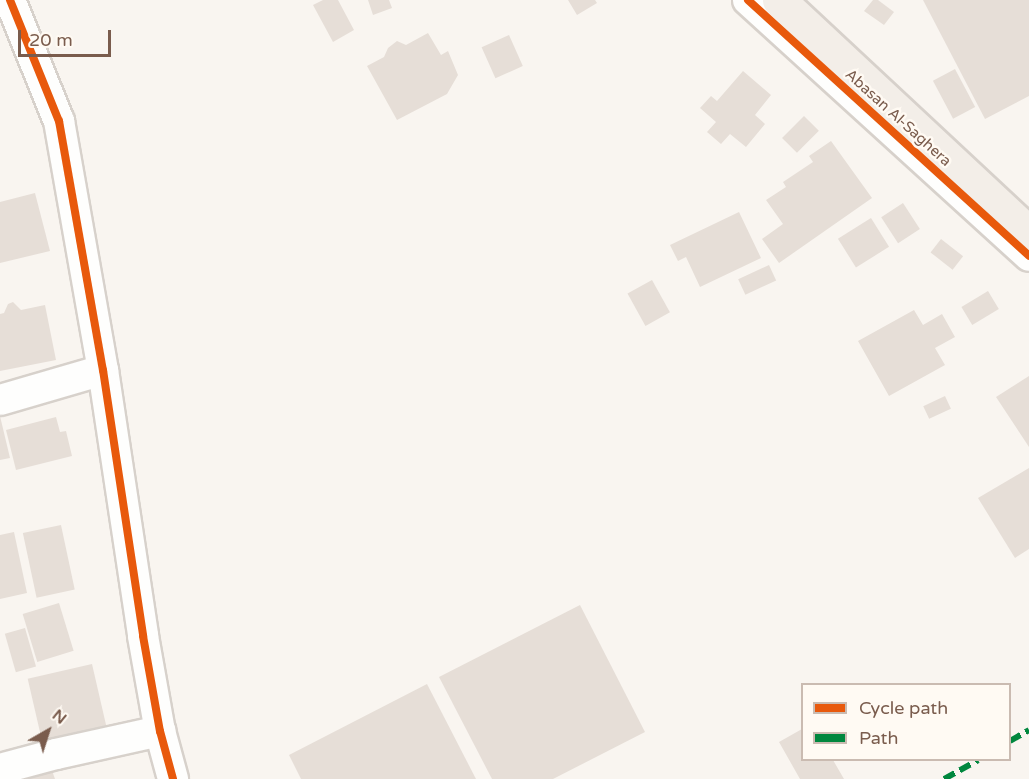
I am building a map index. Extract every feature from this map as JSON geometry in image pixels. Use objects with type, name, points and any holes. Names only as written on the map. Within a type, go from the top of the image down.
[{"type":"main road","name":"Abasan Al-Saghera","points":[[779,0],[1029,232]]},
{"type":"street","points":[[10,0],[59,121],[103,370],[160,731],[173,779]]},
{"type":"street","name":"Abasan Al-Saghera","points":[[748,0],[1029,256]]},
{"type":"street","points":[[0,400],[103,370]]},
{"type":"street","points":[[0,769],[160,731]]},
{"type":"building","points":[[323,0],[338,0],[354,30],[333,42],[313,5]]},
{"type":"building","points":[[368,0],[389,0],[392,8],[373,15]]},
{"type":"building","points":[[568,0],[595,0],[597,3],[577,15]]},
{"type":"building","points":[[873,0],[878,0],[894,12],[884,25],[864,11]]},
{"type":"building","points":[[923,0],[1029,0],[1029,96],[985,119]]},
{"type":"building","points":[[428,33],[441,55],[448,51],[458,75],[447,94],[397,120],[367,66],[384,57],[388,48],[397,41],[406,45]]},
{"type":"building","points":[[509,35],[523,66],[495,78],[482,47]]},
{"type":"building","points":[[955,69],[975,107],[953,119],[933,81]]},
{"type":"building","points":[[743,71],[771,95],[755,115],[765,124],[746,147],[730,134],[721,144],[707,132],[716,122],[700,108],[711,96],[717,101]]},
{"type":"building","points":[[804,116],[819,131],[797,153],[782,138]]},
{"type":"building","points":[[831,141],[872,198],[779,263],[762,239],[783,224],[766,200],[786,187],[783,182],[813,162],[809,156]]},
{"type":"building","points":[[35,193],[50,251],[0,263],[0,202]]},
{"type":"building","points":[[903,203],[920,229],[898,243],[881,217]]},
{"type":"building","points":[[739,212],[761,258],[700,287],[686,257],[678,261],[670,245]]},
{"type":"building","points":[[871,218],[889,247],[856,268],[838,239]]},
{"type":"building","points":[[941,239],[963,256],[953,270],[931,252]]},
{"type":"building","points":[[769,265],[776,280],[745,295],[738,279]]},
{"type":"building","points":[[652,280],[670,312],[645,326],[628,294]]},
{"type":"building","points":[[988,291],[999,309],[972,325],[961,307]]},
{"type":"building","points":[[13,302],[21,310],[45,305],[56,360],[0,371],[0,314],[4,313],[8,304]]},
{"type":"building","points":[[914,310],[923,325],[942,314],[955,337],[935,348],[945,365],[889,396],[858,341]]},
{"type":"building","points":[[1029,376],[1029,447],[996,397]]},
{"type":"building","points":[[945,396],[951,409],[929,419],[923,406]]},
{"type":"building","points":[[0,416],[10,458],[0,460]]},
{"type":"building","points":[[56,417],[60,432],[66,431],[72,456],[16,470],[6,430]]},
{"type":"building","points":[[1029,468],[1029,549],[1015,558],[978,498]]},
{"type":"building","points":[[61,525],[75,590],[37,598],[23,533]]},
{"type":"building","points":[[14,532],[27,593],[0,599],[0,535]]},
{"type":"building","points":[[59,603],[74,651],[37,662],[23,614]]},
{"type":"building","points":[[580,605],[645,732],[553,779],[492,779],[439,677]]},
{"type":"building","points":[[25,628],[36,666],[16,672],[5,634]]},
{"type":"building","points":[[92,664],[106,725],[42,740],[28,679]]},
{"type":"building","points":[[427,684],[476,779],[301,779],[289,755]]},
{"type":"building","points":[[801,730],[801,761],[834,761],[844,779],[800,779],[779,742]]},
{"type":"building","points":[[49,762],[55,779],[4,779]]},
{"type":"marked path","points":[[1011,740],[1029,730]]},
{"type":"marked path","points":[[944,779],[976,761]]},
{"type":"cycle path","points":[[10,0],[59,121],[103,370],[143,636],[160,731],[173,779]]},
{"type":"cycle path","points":[[748,0],[1029,256]]}]
